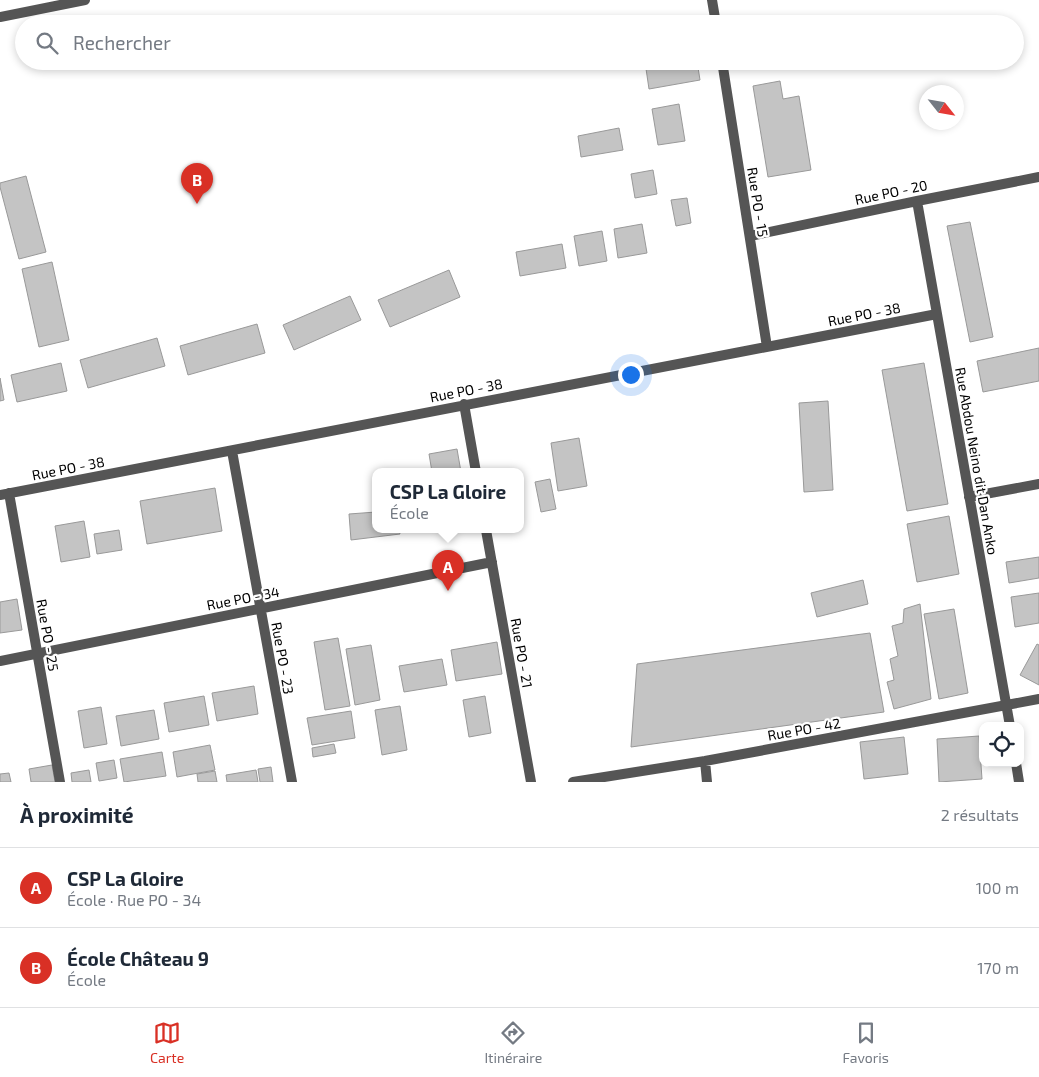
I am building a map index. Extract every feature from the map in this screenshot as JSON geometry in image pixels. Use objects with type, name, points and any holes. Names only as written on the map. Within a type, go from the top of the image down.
[{"type":"street","points":[[0,16],[85,0]]},
{"type":"street","points":[[712,0],[714,15]]},
{"type":"street","name":"Rue PO - 15","points":[[723,70],[767,347]]},
{"type":"street","name":"Rue PO - 20","points":[[750,236],[1039,177]]},
{"type":"street","name":"Rue Abdou Neino dit Dan Anko","points":[[917,201],[1009,722]]},
{"type":"street","name":"Rue PO - 38","points":[[4,494],[937,314]]},
{"type":"street","points":[[464,404],[475,468]]},
{"type":"street","name":"Rue PO - 23","points":[[232,451],[292,782]]},
{"type":"street","points":[[969,496],[1039,484]]},
{"type":"street","name":"Rue PO - 25","points":[[4,494],[37,654],[60,782]]},
{"type":"street","name":"Rue PO - 21","points":[[487,533],[531,782]]},
{"type":"street","name":"Rue PO - 34","points":[[0,661],[492,562]]},
{"type":"street","name":"Rue PO - 42","points":[[573,782],[705,761],[1039,700]]},
{"type":"street","points":[[705,761],[707,782]]},
{"type":"street","points":[[1017,767],[1019,782]]},
{"type":"building","points":[[646,70],[698,70],[700,80],[649,89]]},
{"type":"building","points":[[780,81],[783,99],[799,96],[811,170],[768,177],[753,86]]},
{"type":"building","points":[[679,104],[685,141],[658,145],[652,109]]},
{"type":"building","points":[[619,128],[623,150],[581,157],[578,136]]},
{"type":"building","points":[[653,170],[657,194],[635,198],[631,174]]},
{"type":"building","points":[[26,176],[46,252],[19,259],[0,183]]},
{"type":"building","points":[[687,198],[691,223],[676,226],[671,200]]},
{"type":"building","points":[[970,222],[993,337],[970,342],[947,226]]},
{"type":"building","points":[[642,224],[647,253],[618,258],[614,229]]},
{"type":"building","points":[[602,231],[607,261],[579,266],[574,236]]},
{"type":"building","points":[[562,244],[566,268],[520,276],[516,252]]},
{"type":"building","points":[[52,262],[69,340],[39,347],[22,269]]},
{"type":"building","points":[[449,270],[460,297],[390,327],[378,300]]},
{"type":"building","points":[[350,296],[361,320],[294,350],[283,325]]},
{"type":"building","points":[[257,324],[265,353],[188,375],[180,346]]},
{"type":"building","points":[[157,338],[165,366],[88,388],[80,360]]},
{"type":"building","points":[[1039,348],[1039,381],[983,392],[977,361]]},
{"type":"building","points":[[61,363],[67,391],[17,402],[11,375]]},
{"type":"building","points":[[924,363],[948,504],[907,511],[882,370]]},
{"type":"building","points":[[0,378],[4,400],[0,401]]},
{"type":"building","points":[[828,401],[833,490],[804,492],[799,403]]},
{"type":"building","points":[[579,438],[587,486],[558,491],[551,443]]},
{"type":"building","points":[[457,449],[460,468],[431,468],[429,454]]},
{"type":"building","points":[[550,479],[556,509],[541,512],[535,482]]},
{"type":"building","points":[[215,488],[222,531],[147,544],[140,501]]},
{"type":"building","points":[[372,512],[372,533],[400,534],[351,540],[349,514]]},
{"type":"building","points":[[949,516],[959,574],[917,582],[907,524]]},
{"type":"building","points":[[84,521],[90,557],[61,562],[55,526]]},
{"type":"building","points":[[119,530],[122,550],[97,554],[94,534]]},
{"type":"building","points":[[1039,557],[1039,578],[1009,583],[1006,562]]},
{"type":"building","points":[[863,580],[868,604],[817,617],[811,593]]},
{"type":"building","points":[[1039,593],[1039,623],[1015,627],[1011,597]]},
{"type":"building","points":[[17,599],[22,630],[0,633],[0,602]]},
{"type":"building","points":[[920,604],[931,699],[894,709],[887,682],[894,680],[890,659],[898,656],[892,626],[903,623],[904,609]]},
{"type":"building","points":[[954,609],[968,693],[939,699],[924,614]]},
{"type":"building","points":[[870,633],[884,712],[631,747],[637,664]]},
{"type":"building","points":[[338,638],[350,706],[325,710],[314,642]]},
{"type":"building","points":[[497,642],[502,674],[456,681],[451,650]]},
{"type":"building","points":[[1037,644],[1039,645],[1039,685],[1020,675]]},
{"type":"building","points":[[371,645],[380,700],[355,705],[346,649]]},
{"type":"building","points":[[442,659],[447,685],[404,692],[399,666]]},
{"type":"building","points":[[254,686],[258,714],[217,721],[212,693]]},
{"type":"building","points":[[204,696],[209,725],[169,732],[164,703]]},
{"type":"building","points":[[485,696],[491,733],[469,737],[463,700]]},
{"type":"building","points":[[400,706],[407,750],[382,755],[375,710]]},
{"type":"building","points":[[101,707],[107,744],[84,748],[78,711]]},
{"type":"building","points":[[154,710],[159,739],[121,746],[116,716]]},
{"type":"building","points":[[351,711],[355,738],[312,745],[307,718]]},
{"type":"building","points":[[979,736],[979,767],[981,767],[982,779],[939,782],[937,739]]},
{"type":"building","points":[[904,737],[908,774],[864,779],[860,742]]},
{"type":"building","points":[[334,744],[336,753],[313,757],[312,748]]},
{"type":"building","points":[[210,745],[215,770],[177,777],[173,752]]},
{"type":"building","points":[[162,752],[166,776],[124,782],[120,759]]},
{"type":"building","points":[[114,760],[117,778],[99,781],[96,763]]},
{"type":"building","points":[[52,765],[55,782],[31,782],[29,769]]},
{"type":"building","points":[[271,767],[273,782],[260,782],[258,769]]},
{"type":"building","points":[[89,770],[91,782],[72,782],[71,773]]},
{"type":"building","points":[[256,770],[258,782],[227,782],[226,775]]},
{"type":"building","points":[[215,771],[217,782],[198,782],[197,774]]},
{"type":"building","points":[[9,773],[11,782],[0,782],[0,774]]},
{"type":"place","name":"École Château 9","points":[[197,204]]},
{"type":"place","name":"CSP La Gloire","points":[[448,591]]}]
